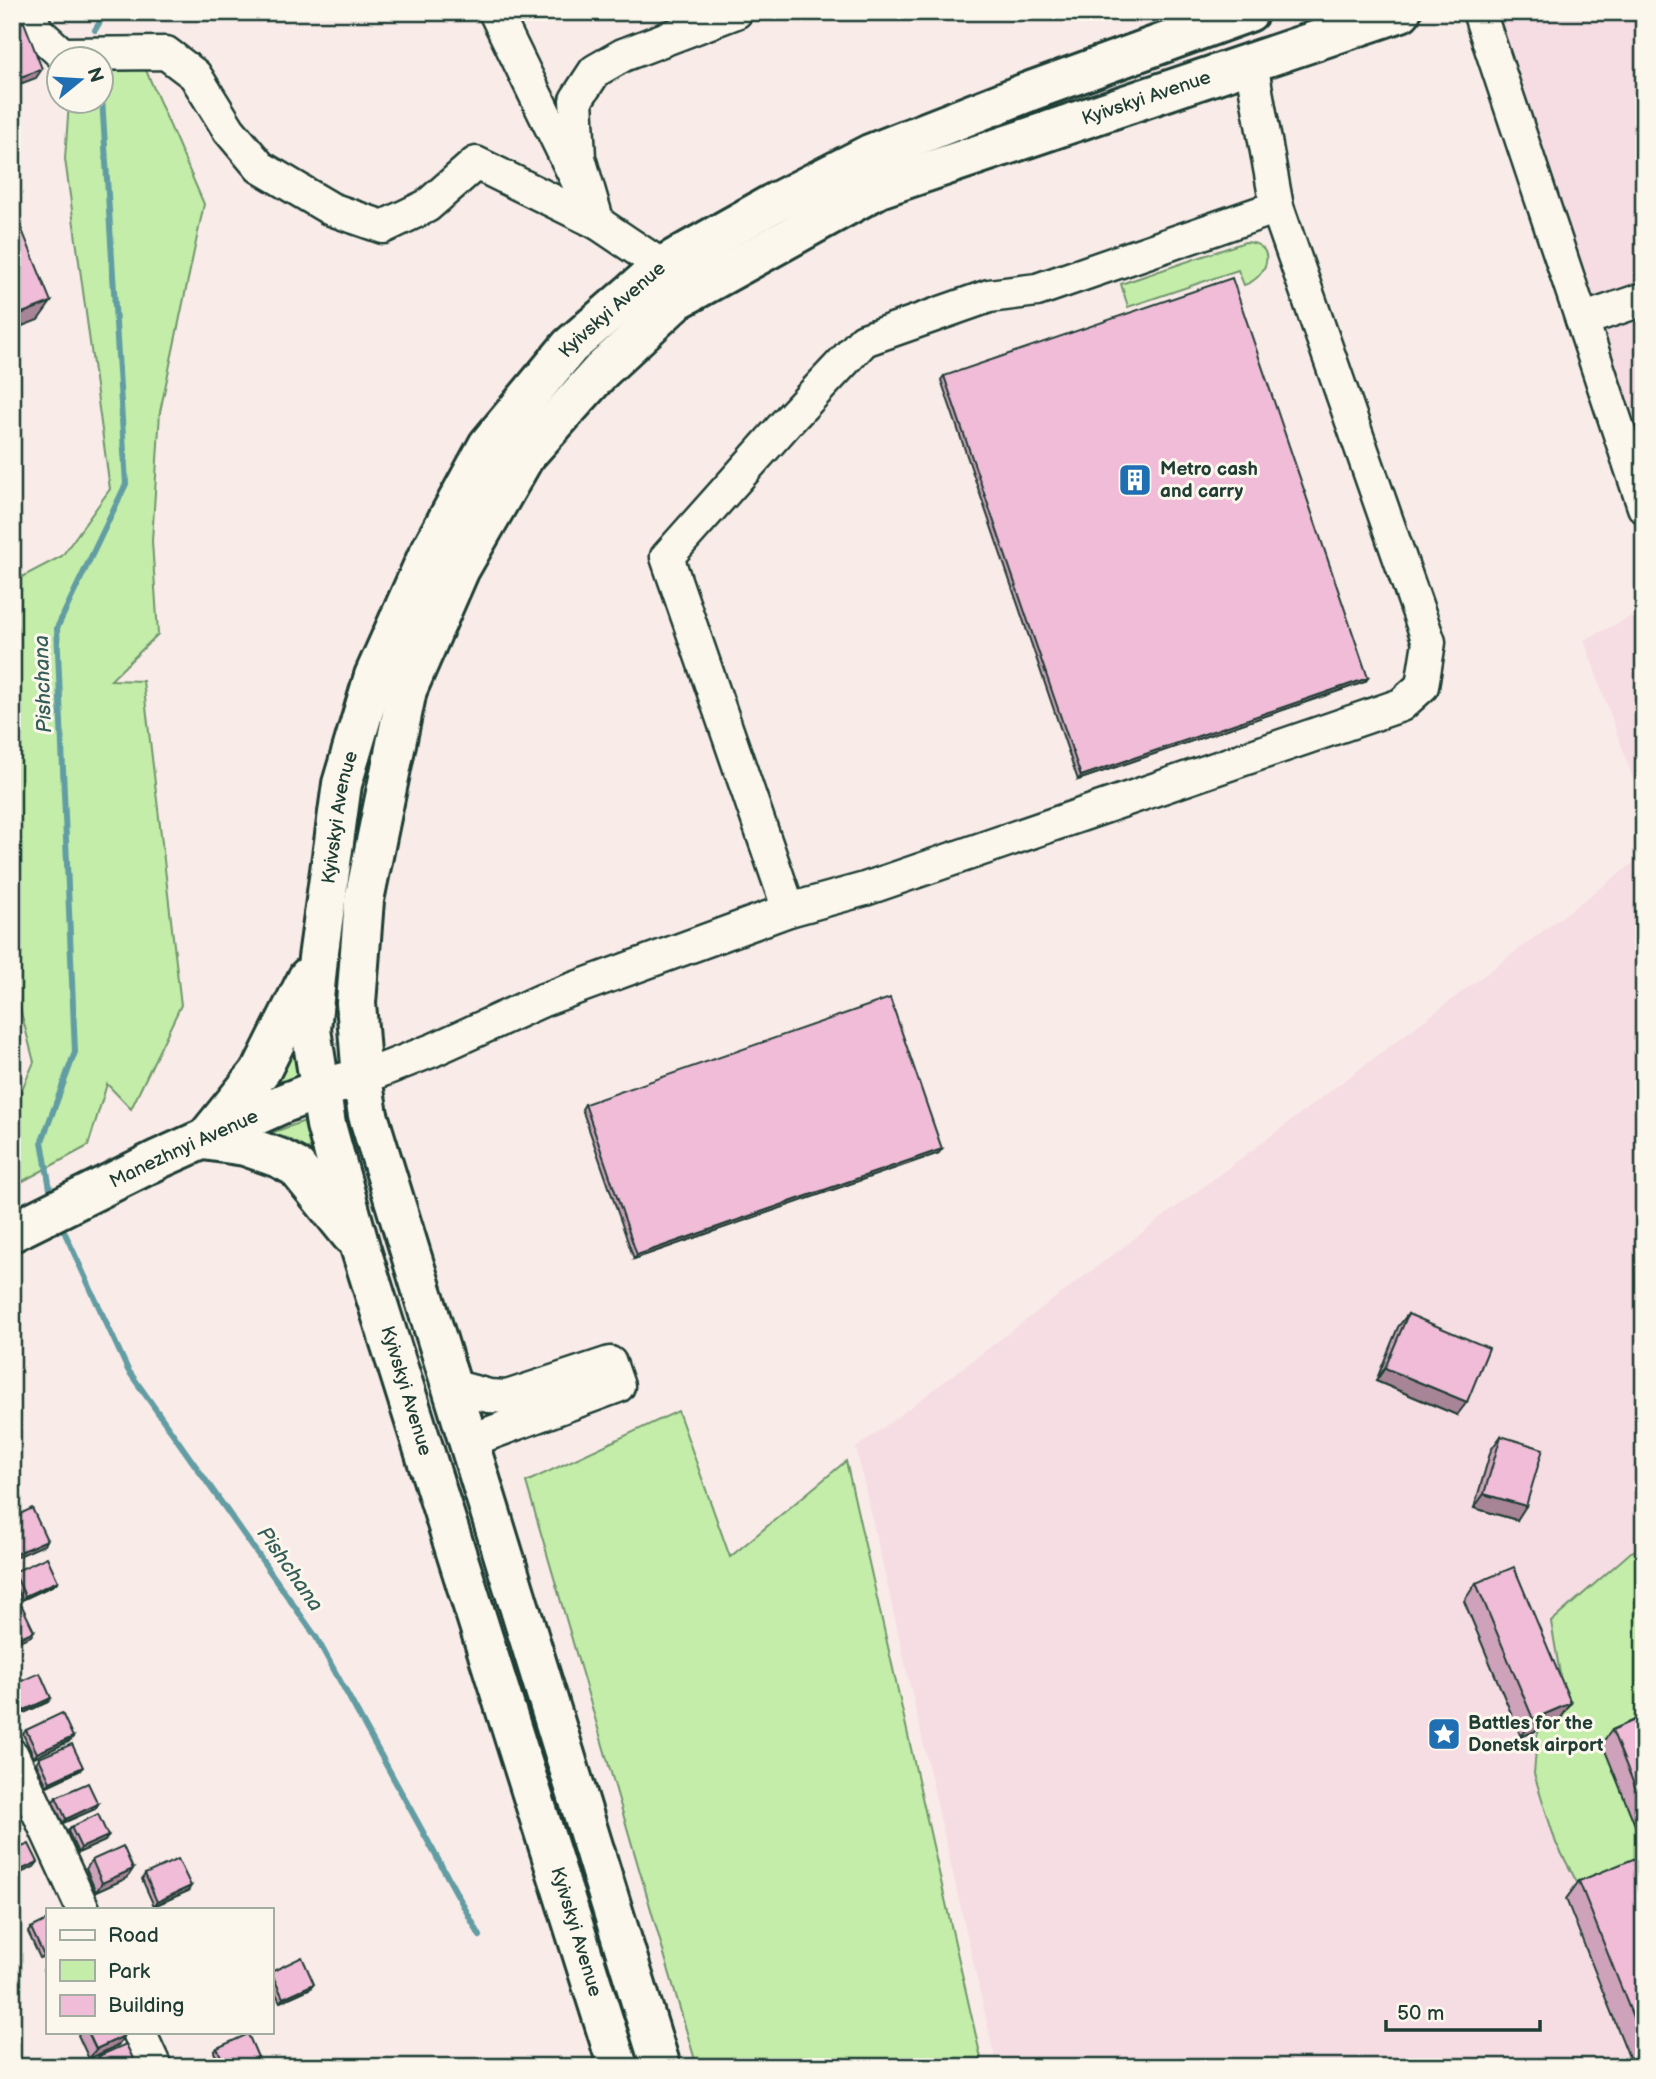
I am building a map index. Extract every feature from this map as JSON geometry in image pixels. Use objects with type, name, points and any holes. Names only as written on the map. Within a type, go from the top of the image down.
[{"type":"main road","name":"Kyivskyi Avenue","points":[[618,2067],[360,1247],[326,1125],[311,1030],[318,958],[342,784],[374,676],[427,557],[488,445],[570,345],[662,266],[772,204],[870,154],[1028,92],[1249,12]]},
{"type":"main road","name":"Kyivskyi Avenue","points":[[661,2067],[368,1115],[356,1003],[364,900],[407,690],[460,569],[525,456],[601,371],[677,300],[879,188],[1401,12]]},
{"type":"main road","points":[[342,784],[386,791]]},
{"type":"main road","points":[[204,1140],[262,1069],[318,958]]},
{"type":"main road","name":"Manezhnyi Avenue","points":[[12,1232],[159,1159],[320,1089],[362,1078]]},
{"type":"main road","points":[[204,1140],[245,1146],[296,1167],[360,1247]]},
{"type":"street","points":[[30,12],[36,30],[62,54],[166,53],[195,75],[229,130],[260,167],[331,209],[383,227],[427,206],[477,163],[598,223],[662,266]]},
{"type":"street","points":[[495,12],[598,223]]},
{"type":"street","points":[[598,223],[579,158],[576,100],[589,80],[595,71],[623,55],[736,12]]},
{"type":"street","points":[[1479,12],[1644,506]]},
{"type":"street","points":[[362,1078],[433,1050],[543,1000],[789,910],[864,889],[1401,705],[1422,686],[1429,642],[1277,207],[1251,63]]},
{"type":"street","points":[[789,910],[667,557],[864,340],[989,296],[1037,290],[1277,207]]},
{"type":"street","points":[[1582,320],[1644,299]]},
{"type":"street","points":[[451,1387],[489,1396],[507,1397],[610,1363],[618,1387],[469,1441]]},
{"type":"street","points":[[12,1755],[83,1908]]},
{"type":"street","points":[[140,2034],[155,2067]]},
{"type":"shaded area","points":[[1468,12],[1644,12],[1644,532]]},
{"type":"shaded area","points":[[1644,610],[1644,810],[1584,640]]},
{"type":"shaded area","points":[[1644,855],[1644,2067],[997,2067],[856,1448]]},
{"type":"green space","points":[[116,61],[142,61],[204,204],[160,412],[152,541],[158,634],[111,680],[143,681],[181,1005],[131,1109],[107,1084],[88,1146],[12,1187],[12,1112],[34,1062],[12,978],[12,582],[62,556],[110,489],[65,159],[68,116],[116,116]]},
{"type":"green space","points":[[1245,242],[1262,248],[1266,254],[1264,268],[1253,281],[1244,285],[1238,270],[1128,307],[1121,284]]},
{"type":"green space","points":[[298,1022],[304,1074],[248,1106]]},
{"type":"green space","points":[[305,1121],[310,1125],[319,1170],[257,1138]]},
{"type":"green space","points":[[678,1411],[730,1557],[846,1461],[983,2067],[697,2067],[526,1482]]},
{"type":"green space","points":[[1644,1547],[1644,1919],[1578,1884],[1556,1843],[1534,1774],[1537,1736],[1560,1674],[1551,1622],[1631,1552]]},
{"type":"building","points":[[24,22],[42,69],[13,80],[12,26]]},
{"type":"building","points":[[12,205],[51,302],[12,317]]},
{"type":"building","name":"Metro cash and carry","points":[[1232,278],[1368,678],[1081,776],[944,376]]},
{"type":"building","points":[[890,998],[942,1149],[637,1255],[585,1104]]},
{"type":"building","points":[[1408,1314],[1489,1348],[1467,1402],[1385,1368]]},
{"type":"building","points":[[1501,1436],[1543,1449],[1526,1506],[1484,1494]]},
{"type":"building","points":[[32,1508],[47,1540],[13,1555],[12,1518]]},
{"type":"building","points":[[47,1557],[58,1581],[25,1596],[14,1572]]},
{"type":"building","points":[[1514,1567],[1571,1703],[1533,1719],[1476,1583]]},
{"type":"building","points":[[21,1604],[34,1631],[12,1641],[12,1608]]},
{"type":"building","points":[[40,1673],[51,1698],[18,1713],[12,1700],[12,1685]]},
{"type":"building","points":[[62,1713],[73,1737],[37,1753],[26,1730]]},
{"type":"building","points":[[1644,1716],[1644,1809],[1612,1730]]},
{"type":"building","points":[[72,1744],[83,1767],[50,1782],[39,1758]]},
{"type":"building","points":[[88,1783],[98,1804],[66,1819],[56,1797]]},
{"type":"building","points":[[98,1814],[108,1836],[81,1848],[71,1827]]},
{"type":"building","points":[[29,1844],[38,1862],[12,1874],[12,1851]]},
{"type":"building","points":[[123,1846],[133,1869],[102,1883],[92,1860]]},
{"type":"building","points":[[1643,1855],[1644,1857],[1644,2045],[1579,1881]]},
{"type":"building","points":[[178,1859],[191,1886],[157,1902],[145,1874]]},
{"type":"building","points":[[46,1920],[46,1952],[43,1954],[31,1928]]},
{"type":"building","points":[[302,1957],[314,1984],[283,1998],[273,1971]]},
{"type":"building","points":[[89,2034],[123,2034],[124,2036],[96,2049]]},
{"type":"building","points":[[248,2034],[258,2057],[236,2067],[226,2067],[217,2048]]},
{"type":"building","points":[[126,2044],[137,2067],[104,2067],[99,2056]]},
{"type":"waterway","name":"Pishchana","points":[[95,30],[106,12]]},
{"type":"waterway","name":"Pishchana","points":[[51,1195],[42,1141],[75,1052],[57,628],[126,484],[103,116]]},
{"type":"waterway","name":"Pishchana","points":[[63,1229],[128,1370],[316,1637],[480,1936]]},
{"type":"place","name":"Metro cash and carry","points":[[1135,480]]},
{"type":"place","name":"Battles for the Donetsk airport","points":[[1444,1734]]}]
